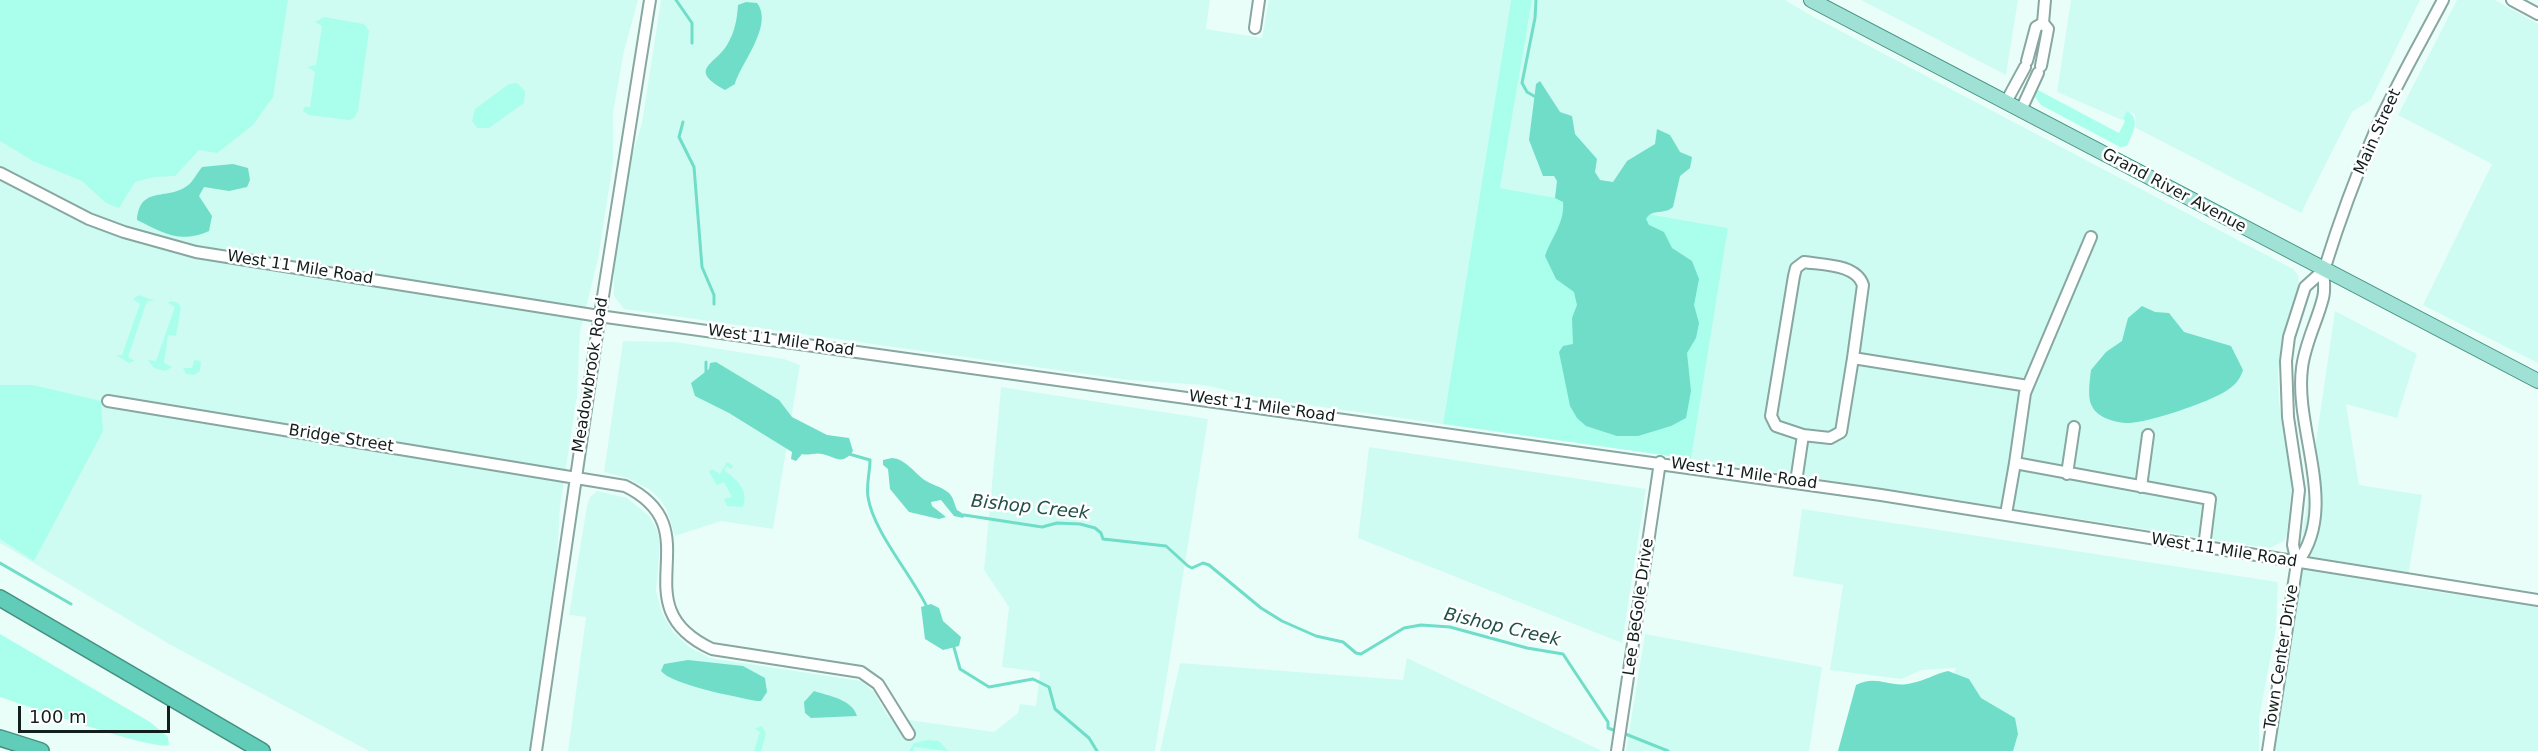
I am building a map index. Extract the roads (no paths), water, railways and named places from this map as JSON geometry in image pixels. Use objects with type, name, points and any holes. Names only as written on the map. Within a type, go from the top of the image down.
[{"type":"highway","points":[[0,598],[262,751]]},
{"type":"highway","points":[[0,738],[41,751]]},
{"type":"main road","name":"Grand River Avenue","points":[[1811,0],[2538,381]]},
{"type":"street","name":"Meadowbrook Road","points":[[536,751],[599,316],[650,0]]},
{"type":"street","points":[[1255,28],[1259,0]]},
{"type":"street","points":[[2020,110],[2039,69],[2048,38],[2048,29],[2043,23],[2045,0]]},
{"type":"street","name":"Main Street","points":[[2325,269],[2373,135],[2443,0]]},
{"type":"street","points":[[2512,0],[2538,14]]},
{"type":"street","points":[[2006,102],[2026,64],[2036,27],[2043,23]]},
{"type":"street","name":"West 11 Mile Road","points":[[0,172],[89,219],[178,248],[599,316],[1796,482],[2538,600]]},
{"type":"street","points":[[2006,514],[2028,386],[2091,237]]},
{"type":"street","points":[[1804,262],[1851,271],[1860,276],[1863,285],[1852,358],[1841,432],[1830,438],[1803,435],[1776,426],[1771,416],[1794,276],[1796,268],[1804,262]]},
{"type":"street","name":"Town Center Drive","points":[[2268,751],[2297,563],[2293,545],[2299,507],[2298,480],[2288,417],[2286,361],[2289,337],[2305,287],[2325,269]]},
{"type":"street","name":"Town Center Drive","points":[[2297,563],[2309,548],[2314,512],[2314,482],[2304,405],[2302,368],[2311,329],[2324,297],[2325,269]]},
{"type":"street","points":[[1852,358],[2028,386]]},
{"type":"street","name":"Bridge Street","points":[[108,401],[625,486],[639,493],[659,514],[667,536],[665,587],[667,604],[675,621],[690,637],[712,649],[861,672],[878,684],[909,734]]},
{"type":"street","points":[[2067,474],[2074,427]]},
{"type":"street","points":[[1796,482],[1803,435]]},
{"type":"street","points":[[2141,487],[2148,435]]},
{"type":"street","name":"Lee BeGole Drive","points":[[1617,751],[1660,462]]},
{"type":"street","points":[[2015,463],[2210,499],[2204,547]]},
{"type":"waterway","name":"Bishop Creek","points":[[676,0],[692,23],[692,43]]},
{"type":"waterway","points":[[1534,96],[1527,92],[1522,83],[1535,18],[1536,0]]},
{"type":"waterway","name":"Bishop Creek","points":[[683,122],[679,137],[694,167],[702,267],[714,295],[714,304]]},
{"type":"waterway","name":"Bishop Creek","points":[[706,362],[706,373]]},
{"type":"waterway","points":[[849,454],[870,460],[868,497],[871,510],[885,538],[927,607]]},
{"type":"waterway","name":"Bishop Creek","points":[[964,515],[1042,527],[1057,523],[1080,524],[1095,528],[1101,533],[1103,539],[1166,546],[1192,568],[1203,563],[1209,565],[1261,608],[1282,621],[1316,636],[1343,642],[1356,653],[1361,654],[1404,628],[1421,625],[1450,627],[1527,648],[1563,654],[1608,722],[1608,728],[1616,731]]},
{"type":"waterway","points":[[0,563],[71,604]]},
{"type":"waterway","points":[[953,644],[960,669],[989,687],[1033,679],[1049,687],[1055,709],[1089,738],[1097,751]]},
{"type":"waterway","name":"Bishop Creek","points":[[1623,733],[1668,751]]}]
